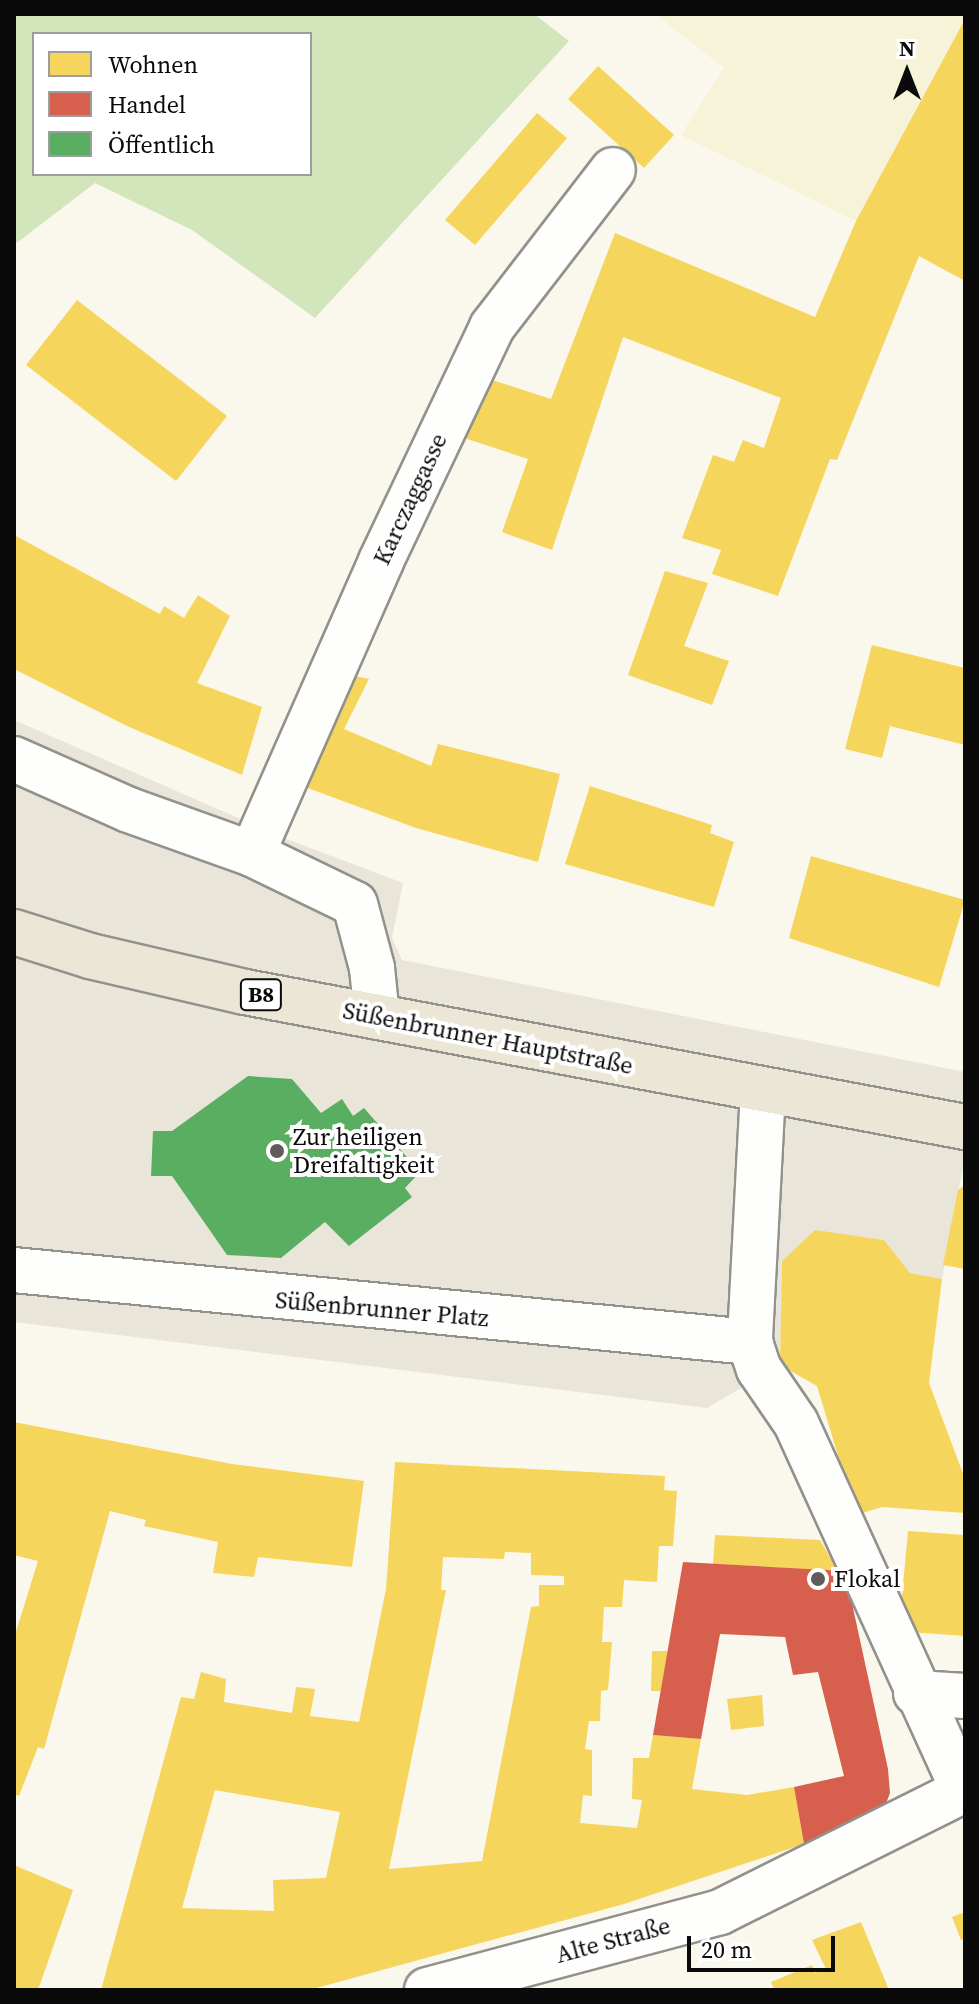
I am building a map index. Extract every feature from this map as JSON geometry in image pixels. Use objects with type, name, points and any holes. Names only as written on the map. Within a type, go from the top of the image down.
[{"type":"main road","name":"Süßenbrunner Hauptstraße","points":[[14,933],[192,981],[965,1127]]},
{"type":"street","name":"Karczaggasse","points":[[252,854],[381,561],[492,327],[613,170]]},
{"type":"street","points":[[14,759],[129,810],[252,854],[355,904],[372,968],[377,1017]]},
{"type":"street","points":[[763,1090],[750,1342],[759,1369],[796,1423],[916,1693],[964,1790]]},
{"type":"street","name":"Süßenbrunner Platz","points":[[14,1270],[750,1342]]},
{"type":"street","points":[[916,1693],[965,1696]]},
{"type":"street","name":"Alte Straße","points":[[427,1990],[720,1912],[964,1790]]},
{"type":"shaded area","points":[[655,14],[965,14],[965,19],[856,221],[681,135],[724,68]]},
{"type":"shaded area","points":[[14,720],[284,838],[403,883],[392,938],[402,960],[965,1072],[965,1155],[942,1279],[910,1273],[884,1240],[815,1231],[782,1261],[780,1365],[707,1408],[14,1322]]},
{"type":"green space","points":[[14,14],[534,14],[569,41],[315,318],[192,230],[95,183],[14,245]]},
{"type":"building: Wohnen","points":[[965,19],[965,281],[919,256],[837,460],[830,459],[778,596],[712,574],[721,550],[682,538],[713,455],[734,462],[743,440],[764,448],[781,398],[623,337],[552,550],[502,532],[528,459],[452,434],[483,377],[551,399],[615,233],[815,317],[856,221]]},
{"type":"building: Wohnen","points":[[598,66],[674,135],[644,168],[568,99]]},
{"type":"building: Wohnen","points":[[537,113],[567,138],[475,245],[445,220]]},
{"type":"building: Wohnen","points":[[77,300],[227,416],[176,481],[26,365]]},
{"type":"building: Wohnen","points":[[14,535],[160,614],[164,606],[184,618],[198,595],[230,616],[197,683],[262,707],[242,775],[127,726],[14,669]]},
{"type":"building: Wohnen","points":[[665,571],[708,583],[684,646],[729,661],[712,705],[628,675]]},
{"type":"building: Wohnen","points":[[872,645],[965,668],[965,745],[890,726],[882,758],[845,749]]},
{"type":"building: Wohnen","points":[[346,674],[369,679],[344,729],[431,766],[438,744],[560,774],[538,862],[416,828],[305,787]]},
{"type":"building: Wohnen","points":[[590,786],[712,825],[710,833],[734,842],[714,907],[565,864]]},
{"type":"building: Wohnen","points":[[811,856],[965,900],[939,987],[789,938]]},
{"type":"building: Wohnen","points":[[965,1185],[965,1269],[943,1265],[958,1190]]},
{"type":"building: Wohnen","points":[[815,1230],[884,1240],[910,1273],[942,1279],[929,1383],[965,1479],[965,1513],[882,1507],[856,1515],[817,1386],[780,1365],[782,1261]]},
{"type":"building: Wohnen","points":[[14,1422],[232,1464],[364,1481],[352,1567],[258,1557],[254,1577],[213,1573],[218,1542],[144,1526],[146,1520],[110,1511],[44,1749],[38,1747],[19,1796],[14,1794],[14,1638],[38,1561],[14,1555]]},
{"type":"building: Wohnen","points":[[395,1462],[665,1476],[664,1490],[677,1491],[673,1546],[659,1546],[657,1582],[624,1580],[622,1607],[604,1607],[602,1642],[612,1642],[608,1690],[601,1691],[600,1721],[589,1721],[585,1749],[592,1750],[592,1796],[583,1795],[580,1823],[637,1828],[642,1800],[632,1799],[633,1758],[649,1758],[653,1735],[701,1739],[692,1789],[747,1795],[794,1787],[804,1844],[624,1904],[309,1990],[101,1990],[181,1697],[194,1699],[201,1672],[226,1679],[224,1702],[292,1713],[296,1687],[315,1689],[310,1716],[359,1722],[386,1589]],"holes":[[[505,1552],[531,1553],[531,1575],[564,1576],[564,1585],[539,1585],[539,1606],[531,1607],[482,1861],[389,1869],[446,1590],[441,1590],[443,1557],[504,1559]],[[215,1790],[340,1812],[326,1878],[273,1880],[274,1911],[182,1908]]]},
{"type":"building: Wohnen","points":[[908,1531],[965,1535],[965,1636],[909,1632],[900,1618]]},
{"type":"building: Wohnen","points":[[715,1535],[820,1540],[838,1571],[713,1564]]},
{"type":"building: Wohnen","points":[[652,1651],[668,1651],[661,1691],[651,1691]]},
{"type":"building: Wohnen","points":[[762,1695],[764,1726],[731,1730],[727,1699]]},
{"type":"building: Wohnen","points":[[14,1865],[73,1890],[38,1990],[14,1990]]},
{"type":"building: Wohnen","points":[[965,1912],[965,1938],[961,1940],[952,1917]]},
{"type":"building: Wohnen","points":[[861,1922],[889,1990],[774,1990],[771,1982],[812,1965],[815,1973],[826,1969],[812,1940]]},
{"type":"building: Handel","points":[[683,1562],[845,1571],[888,1769],[890,1793],[882,1814],[804,1844],[794,1787],[844,1776],[818,1672],[793,1675],[785,1637],[720,1634],[701,1739],[653,1735]]},
{"type":"building: Öffentlich","name":"Zur heiligen Dreifaltigkeit","points":[[248,1076],[292,1079],[321,1113],[342,1099],[353,1116],[364,1108],[420,1172],[405,1188],[412,1197],[349,1246],[325,1222],[281,1258],[227,1255],[172,1176],[151,1176],[153,1131],[172,1131]]},
{"type":"place","name":"Zur heiligen Dreifaltigkeit","points":[[277,1151]]},
{"type":"place","name":"Flokal","points":[[818,1579]]}]
